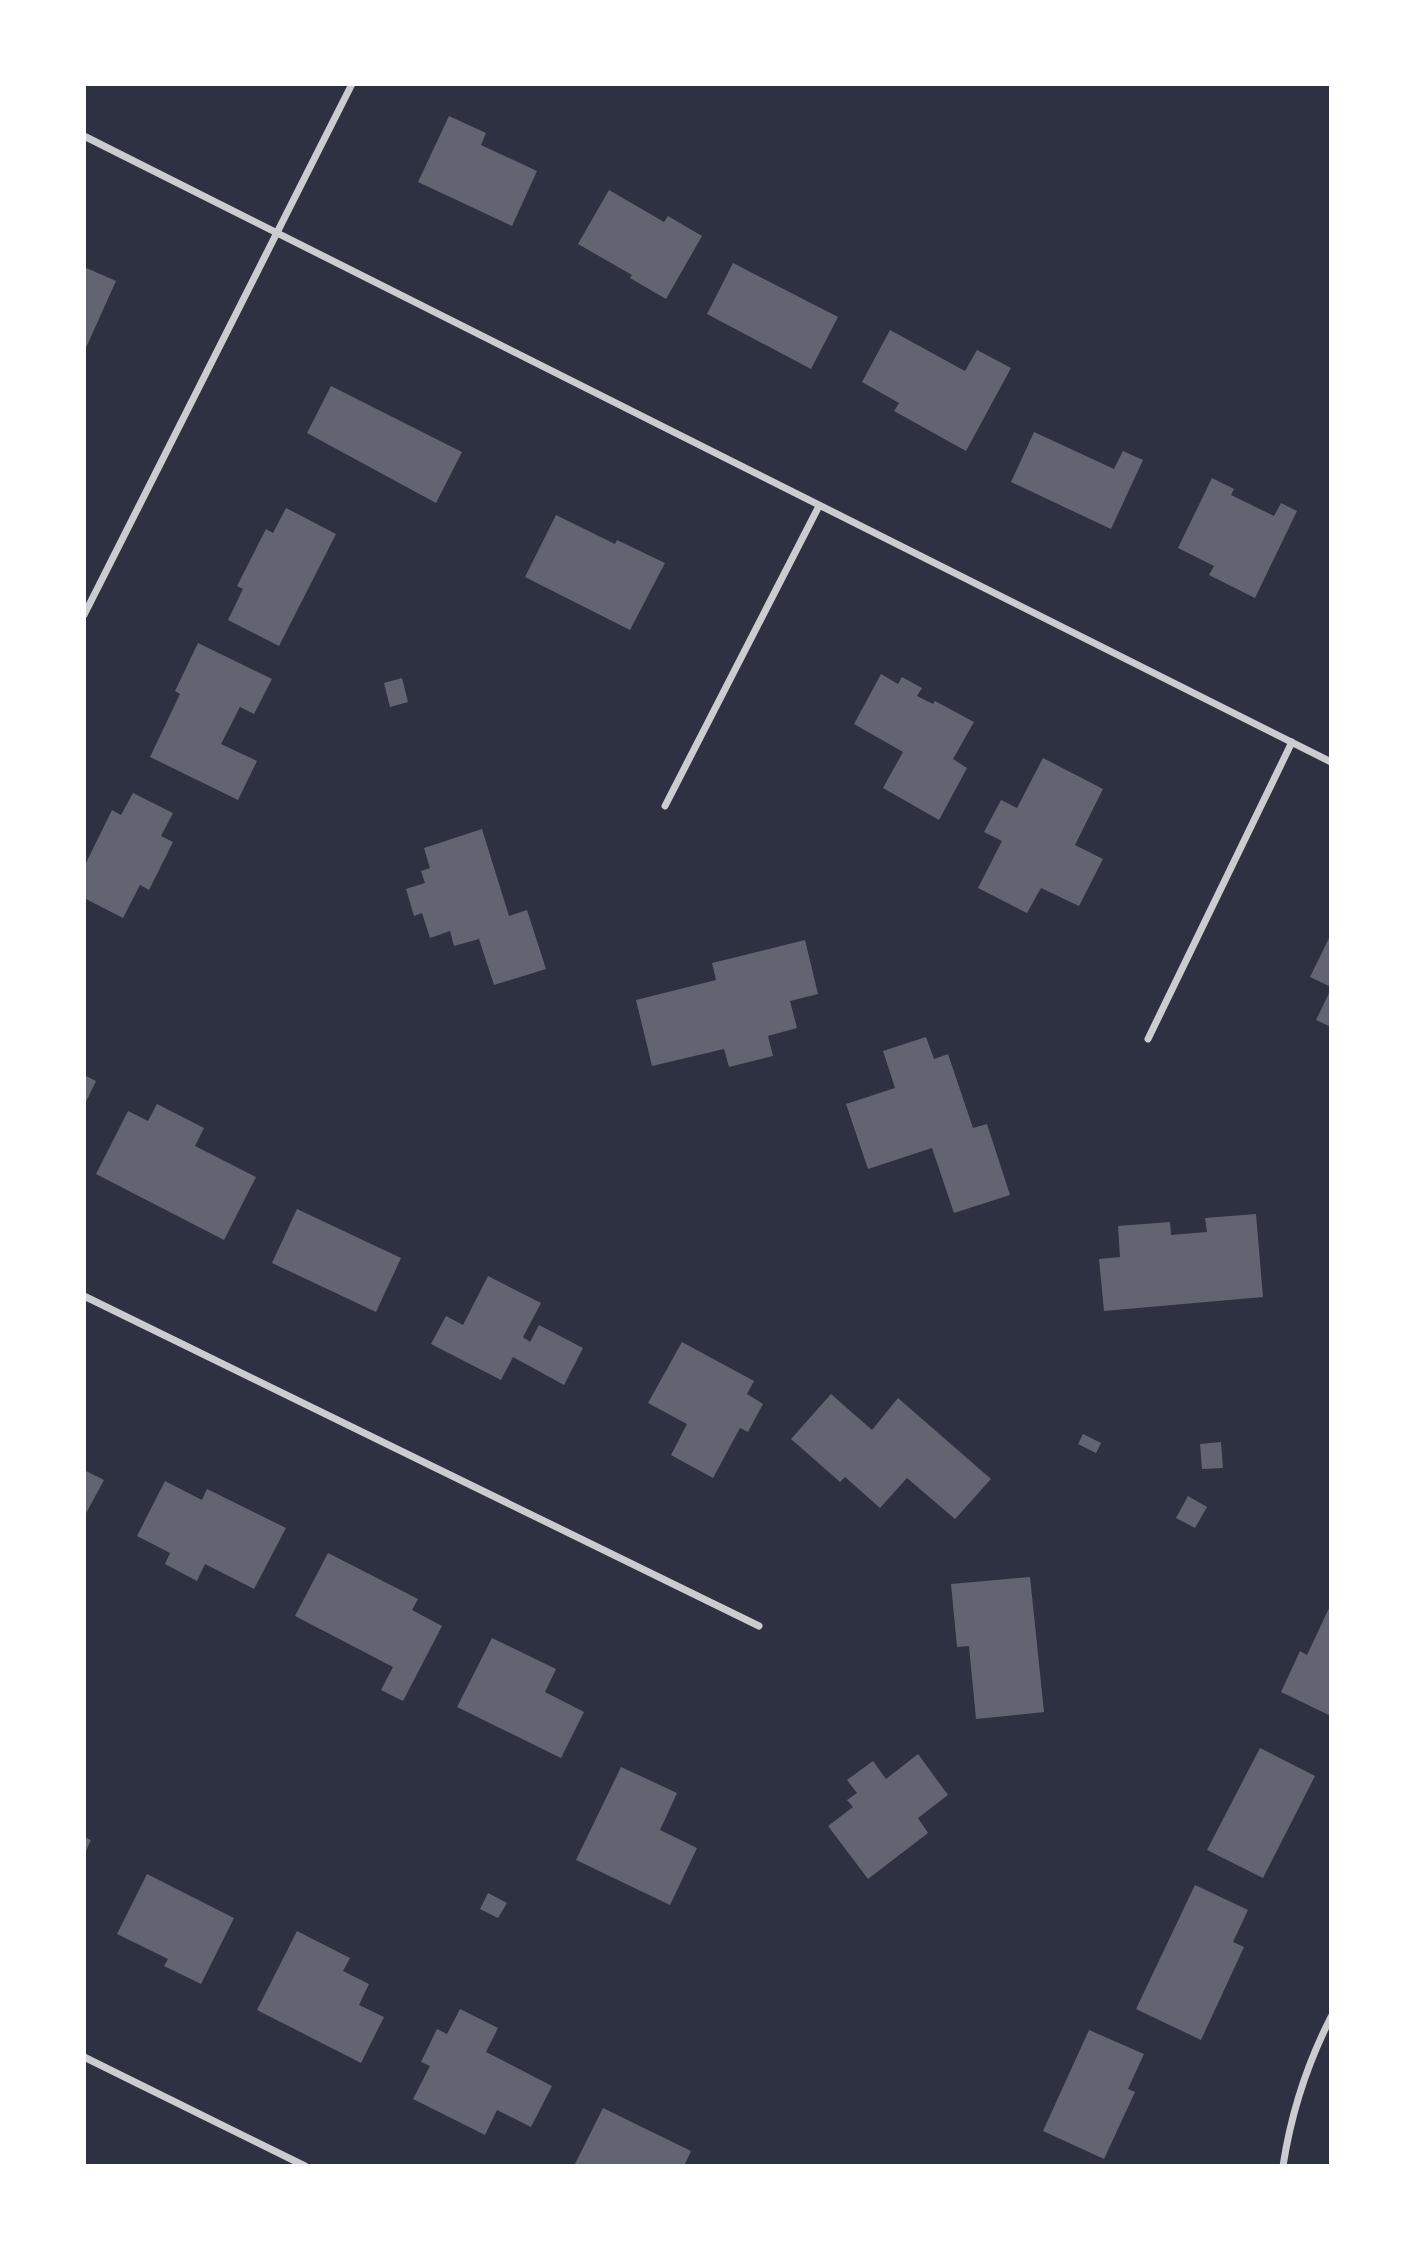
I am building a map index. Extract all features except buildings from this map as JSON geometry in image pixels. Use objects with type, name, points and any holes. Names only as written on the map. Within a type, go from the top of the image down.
[{"type":"street","points":[[84,615],[352,84]]},
{"type":"street","points":[[84,136],[1331,762]]},
{"type":"street","points":[[665,806],[819,506]]},
{"type":"street","points":[[1148,1040],[1292,742]]},
{"type":"street","points":[[84,1296],[759,1626]]},
{"type":"street","points":[[1283,2166],[1290,2124],[1315,2049],[1331,2017]]},
{"type":"street","points":[[84,2057],[305,2166]]}]
